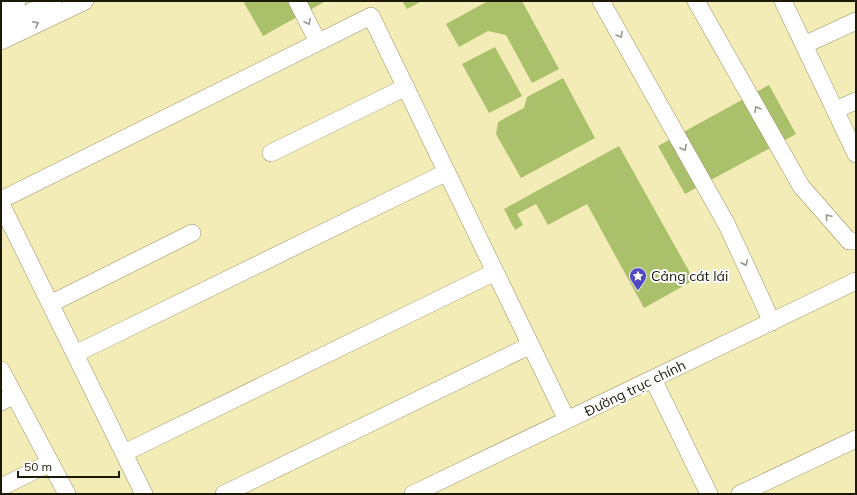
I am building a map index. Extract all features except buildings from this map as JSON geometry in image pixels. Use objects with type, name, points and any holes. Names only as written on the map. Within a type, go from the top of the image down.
[{"type":"street","points":[[1,9],[17,1]]},
{"type":"street","points":[[1,26],[53,1]]},
{"type":"street","points":[[1,41],[85,1]]},
{"type":"street","points":[[297,1],[318,42]]},
{"type":"street","points":[[601,1],[727,225],[772,322]]},
{"type":"street","points":[[696,1],[801,186],[849,241],[856,241]]},
{"type":"street","points":[[783,1],[856,154]]},
{"type":"street","points":[[1,200],[371,16],[567,420]]},
{"type":"street","points":[[804,45],[856,21]]},
{"type":"street","points":[[271,153],[406,87]]},
{"type":"street","points":[[835,110],[856,100]]},
{"type":"street","points":[[75,354],[447,172]]},
{"type":"street","points":[[1,204],[144,494]]},
{"type":"street","points":[[50,304],[192,233]]},
{"type":"street","points":[[124,453],[495,272]]},
{"type":"street","name":"Đường trục chính","points":[[413,494],[856,281]]},
{"type":"street","points":[[224,494],[531,345]]},
{"type":"street","points":[[1,370],[8,399],[50,463],[67,494]]},
{"type":"street","points":[[653,379],[709,494]]},
{"type":"street","points":[[740,494],[856,439]]},
{"type":"street","points":[[1,487],[50,463]]},
{"type":"place","name":"Cảng cát lái","points":[[638,291]]}]
